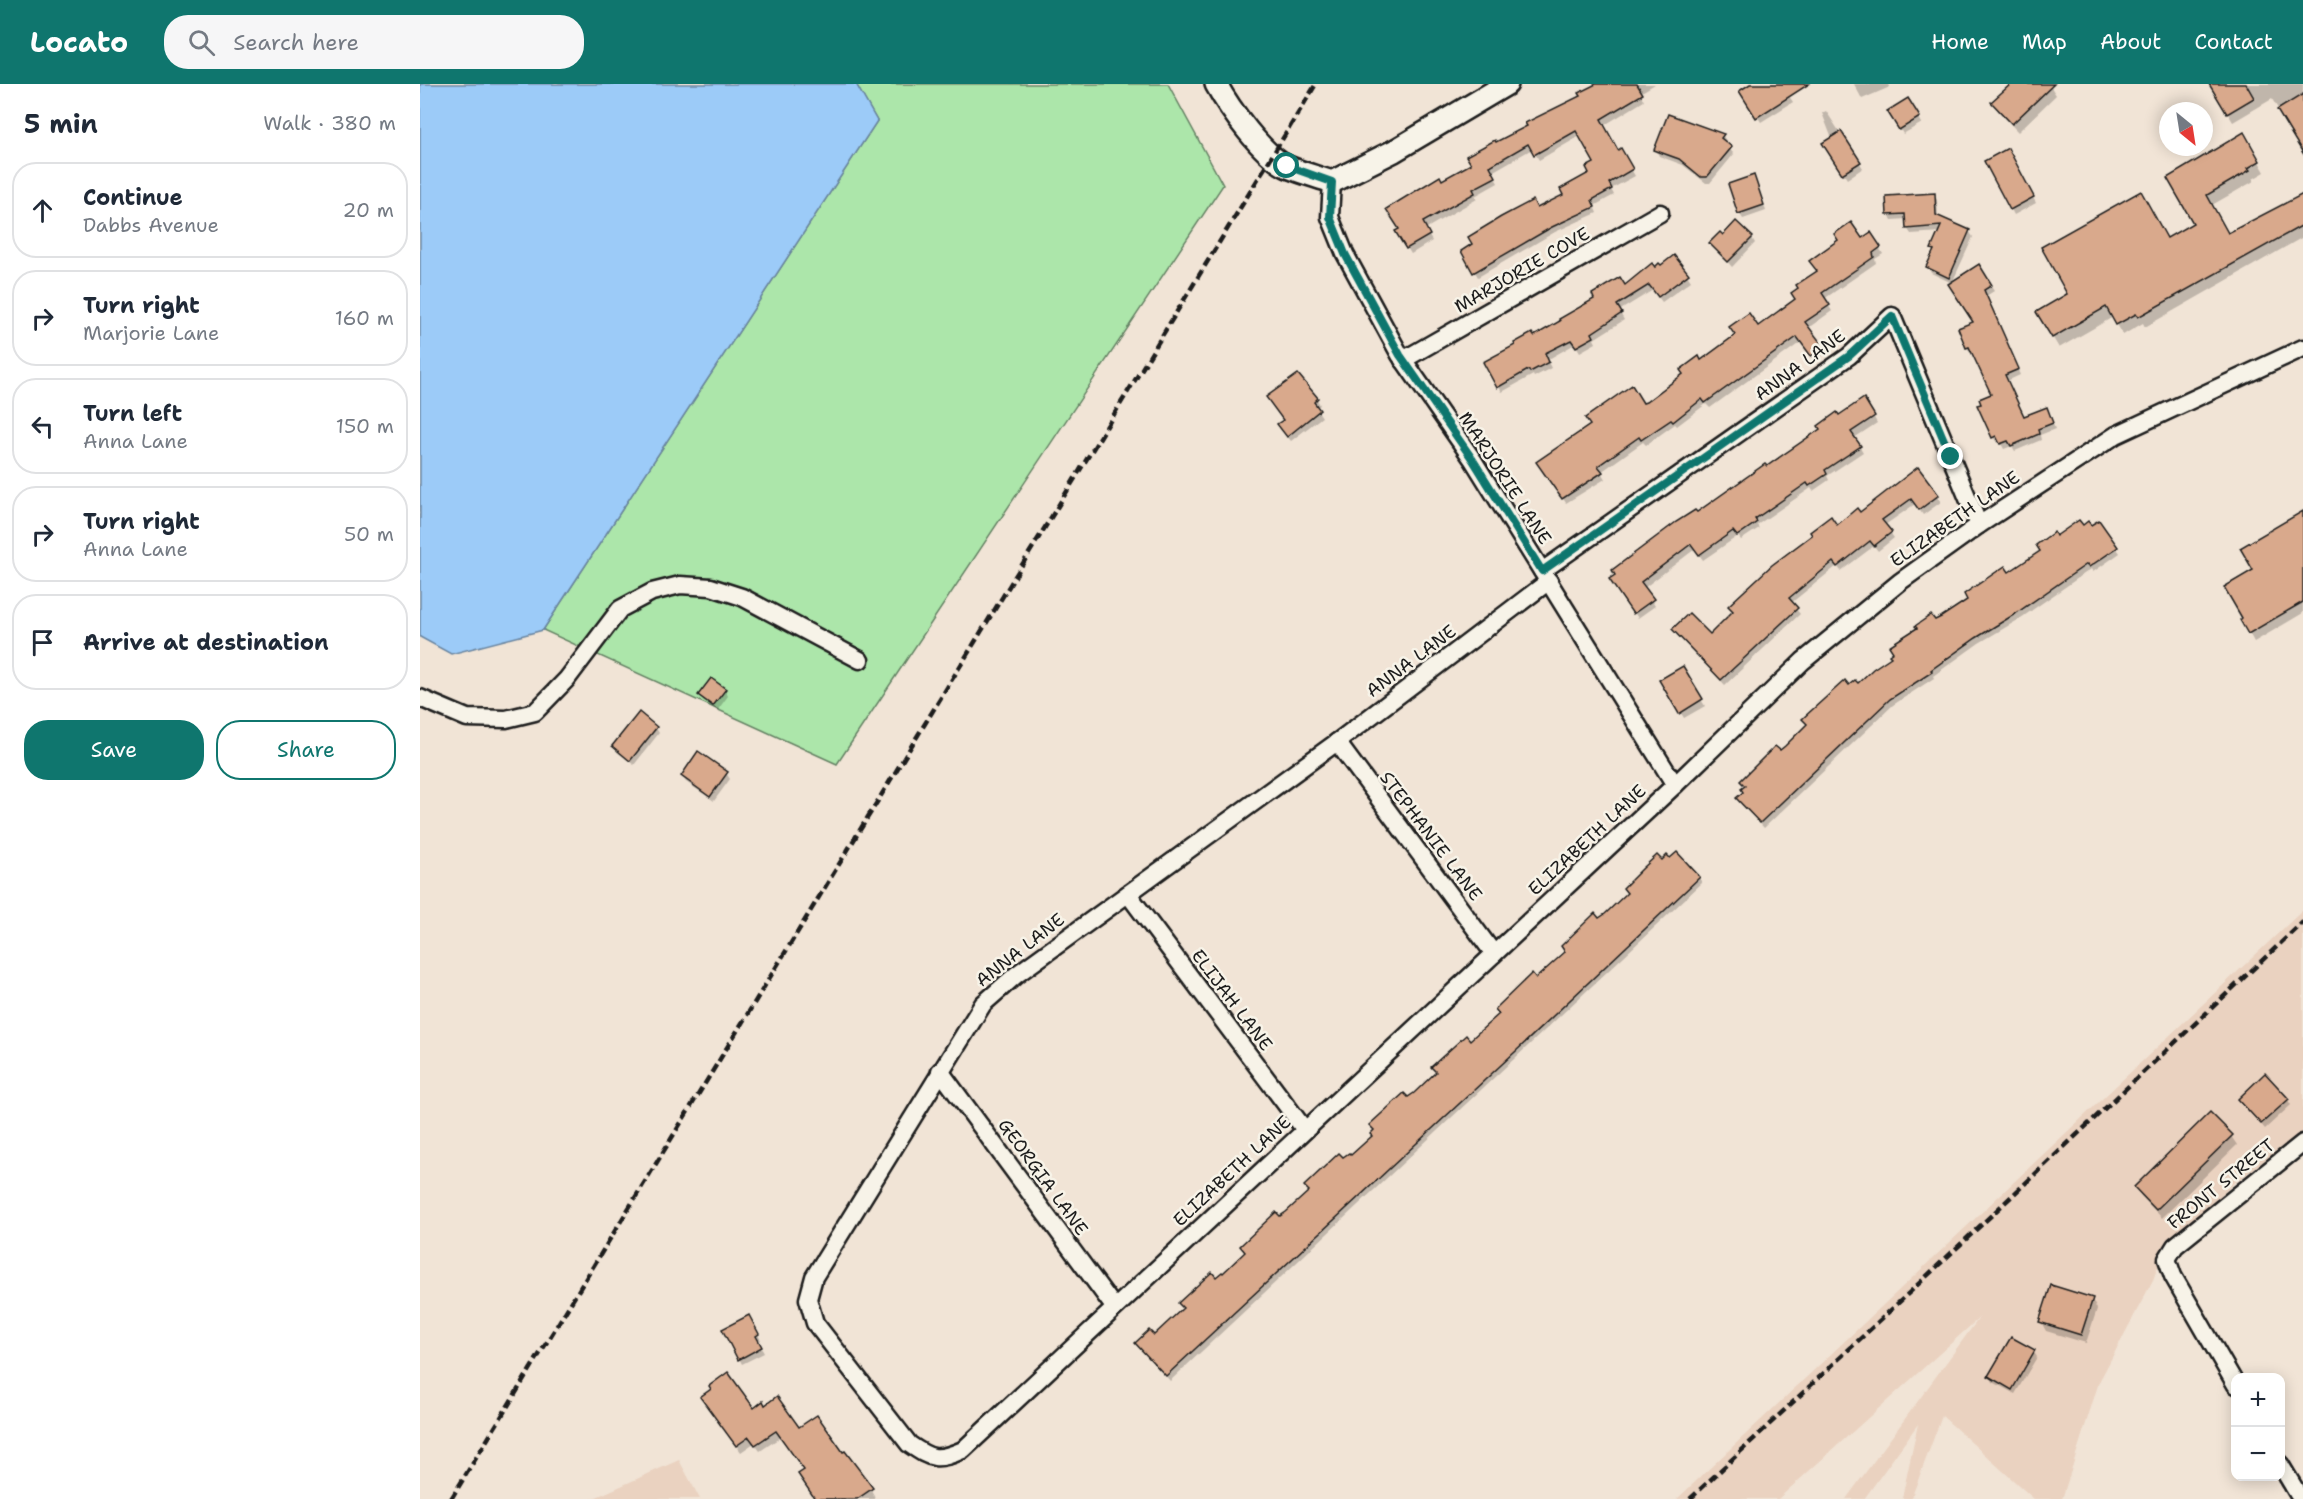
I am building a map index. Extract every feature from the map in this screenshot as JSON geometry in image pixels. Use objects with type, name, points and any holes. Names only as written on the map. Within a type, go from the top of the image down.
[{"type":"street","points":[[1216,84],[1227,105],[1272,157],[1287,166],[1332,182],[1394,151],[1507,84]]},
{"type":"street","name":"MARJORIE LANE","points":[[1332,182],[1330,217],[1345,254],[1403,360],[1473,460],[1676,785]]},
{"type":"street","name":"MARJORIE COVE","points":[[1403,360],[1660,213]]},
{"type":"street","name":"ANNA LANE","points":[[963,1450],[945,1458],[926,1456],[909,1444],[815,1323],[808,1299],[814,1277],[982,1004],[1016,975],[1337,742],[1545,576],[1849,356],[1892,316],[1979,525]]},
{"type":"street","name":"ELIZABETH LANE","points":[[963,1450],[1676,785],[1804,659],[1900,581],[1979,525],[2116,435],[2303,348]]},
{"type":"street","points":[[420,698],[467,718],[506,719],[535,712],[567,679],[620,609],[652,592],[680,585],[711,587],[742,597],[860,660]]},
{"type":"street","name":"STEPHANIE LANE","points":[[1337,742],[1494,954]]},
{"type":"street","name":"ELIJAH LANE","points":[[1128,894],[1305,1130]]},
{"type":"street","name":"GEORGIA LANE","points":[[940,1071],[1114,1307]]},
{"type":"street","name":"FRONT STREET","points":[[2231,1378],[2174,1276],[2167,1259],[2175,1246],[2303,1143]]},
{"type":"street","points":[[2285,1472],[2301,1499]]},
{"type":"shaded area","points":[[2303,910],[2303,1132],[2233,1184],[2162,1255],[2153,1280],[2099,1382],[2062,1499],[2034,1499],[1942,1416],[1911,1499],[1902,1498],[1918,1424],[1864,1499],[1846,1499],[1979,1318],[1778,1499],[1677,1499]]},
{"type":"shaded area","points":[[679,1460],[700,1499],[592,1499]]},
{"type":"green space","points":[[856,84],[1168,84],[1223,185],[837,764],[543,630],[877,121]]},
{"type":"water","points":[[420,84],[856,84],[877,121],[543,630],[451,654],[420,637]]},
{"type":"building","points":[[1596,84],[1637,84],[1643,94],[1601,119],[1618,150],[1621,148],[1633,169],[1609,183],[1612,189],[1592,200],[1595,207],[1552,227],[1473,273],[1461,251],[1472,244],[1468,237],[1533,200],[1537,208],[1563,195],[1560,189],[1589,173],[1586,167],[1594,163],[1576,131],[1534,155],[1528,144],[1490,166],[1496,177],[1473,189],[1475,193],[1423,222],[1430,235],[1406,249],[1395,231],[1399,229],[1386,209],[1440,176],[1442,180],[1471,164],[1466,156],[1527,126],[1525,123],[1580,96],[1578,93]]},
{"type":"building","points":[[1750,84],[1809,84],[1756,118],[1739,91]]},
{"type":"building","points":[[2011,84],[2054,84],[2012,124],[1991,102]]},
{"type":"building","points":[[2209,84],[2246,84],[2254,98],[2227,114]]},
{"type":"building","points":[[2303,94],[2303,153],[2277,110]]},
{"type":"building","points":[[1908,98],[1920,117],[1899,130],[1887,111]]},
{"type":"building","points":[[1668,114],[1724,134],[1721,138],[1732,147],[1707,177],[1701,177],[1679,159],[1654,150]]},
{"type":"building","points":[[1841,131],[1861,162],[1842,174],[1822,143]]},
{"type":"building","points":[[2244,132],[2260,161],[2248,168],[2250,170],[2207,195],[2228,233],[2303,194],[2303,225],[2138,317],[2136,314],[2116,325],[2106,307],[2052,338],[2036,312],[2067,294],[2041,247],[2141,191],[2167,238],[2193,223],[2167,178],[2204,156],[2213,156],[2213,151]]},
{"type":"building","points":[[2008,148],[2034,197],[2010,210],[1984,161]]},
{"type":"building","points":[[1754,175],[1764,205],[1738,214],[1728,184]]},
{"type":"building","points":[[1935,193],[1936,215],[1970,230],[1949,278],[1926,267],[1941,226],[1906,229],[1905,214],[1887,215],[1886,196]]},
{"type":"building","points":[[1736,221],[1753,237],[1728,262],[1709,243],[1720,232],[1723,235]]},
{"type":"building","points":[[1851,222],[1862,238],[1871,232],[1881,247],[1873,253],[1874,257],[1822,293],[1830,305],[1805,322],[1824,347],[1811,356],[1797,337],[1705,403],[1702,399],[1673,422],[1671,420],[1641,440],[1639,437],[1598,466],[1603,472],[1562,499],[1536,462],[1590,425],[1585,418],[1632,385],[1643,403],[1646,402],[1683,374],[1680,370],[1699,356],[1701,360],[1735,335],[1729,327],[1749,313],[1758,326],[1795,299],[1791,293],[1798,288],[1796,285],[1817,271],[1809,261],[1838,240],[1834,234]]},
{"type":"building","points":[[1674,255],[1689,274],[1658,297],[1649,285],[1617,305],[1622,313],[1592,333],[1594,337],[1576,347],[1571,340],[1545,353],[1549,362],[1530,372],[1528,370],[1497,388],[1483,362],[1532,333],[1534,336],[1560,321],[1559,319],[1594,299],[1592,294],[1620,277],[1625,285],[1652,263],[1655,267],[1659,263],[1661,265]]},
{"type":"building","points":[[1979,264],[1992,285],[1984,290],[2019,369],[2005,375],[2024,416],[2047,407],[2053,423],[2038,429],[2039,434],[2011,446],[2008,441],[2000,444],[1996,436],[1992,438],[1977,405],[1981,404],[1979,399],[1991,394],[1958,328],[1973,322],[1948,284]]},
{"type":"building","points":[[1298,374],[1318,398],[1314,402],[1320,410],[1287,437],[1277,424],[1283,420],[1266,397]]},
{"type":"building","points":[[1864,398],[1875,416],[1851,432],[1861,446],[1825,470],[1827,474],[1809,486],[1807,483],[1755,519],[1757,522],[1737,536],[1733,531],[1699,555],[1691,544],[1641,582],[1654,599],[1633,614],[1609,579],[1615,575],[1612,570],[1676,522],[1695,510],[1697,512],[1820,429],[1818,426],[1837,412],[1839,415]]},
{"type":"building","points":[[1918,467],[1939,495],[1919,510],[1911,499],[1882,520],[1892,532],[1874,546],[1870,541],[1837,567],[1833,562],[1789,598],[1798,608],[1721,680],[1672,629],[1689,613],[1710,634],[1733,611],[1728,606],[1772,565],[1812,535],[1810,532],[1831,516],[1837,525],[1857,508],[1860,512]]},
{"type":"building","points":[[2303,511],[2303,602],[2248,634],[2240,620],[2242,618],[2224,587],[2253,570],[2240,548]]},
{"type":"building","points":[[2079,520],[2083,525],[2088,521],[2091,525],[2099,520],[2118,547],[2089,567],[2087,564],[1976,638],[1931,670],[1932,672],[1890,699],[1760,823],[1736,798],[1743,792],[1741,789],[1745,786],[1740,781],[1775,746],[1780,750],[1785,746],[1807,724],[1802,719],[1845,680],[1849,685],[1855,680],[1858,683],[1891,657],[1889,655],[1893,652],[1889,646],[1917,628],[1915,626],[1931,615],[1935,620],[1941,617],[1967,600],[1964,594],[2005,566],[2009,572],[2040,551],[2036,545],[2054,532],[2056,536]]},
{"type":"building","points":[[1683,666],[1703,699],[1679,714],[1659,680]]},
{"type":"building","points":[[711,678],[726,689],[713,706],[698,695]]},
{"type":"building","points":[[639,712],[657,727],[630,761],[612,746]]},
{"type":"building","points":[[698,751],[728,772],[710,797],[681,776]]},
{"type":"building","points":[[1677,852],[1700,877],[1166,1376],[1135,1343],[1149,1330],[1154,1335],[1183,1308],[1178,1303],[1212,1272],[1216,1277],[1223,1273],[1245,1252],[1240,1246],[1276,1212],[1280,1216],[1309,1191],[1304,1186],[1339,1153],[1343,1157],[1349,1153],[1351,1155],[1372,1136],[1370,1134],[1374,1130],[1369,1125],[1404,1093],[1408,1097],[1414,1093],[1436,1072],[1431,1067],[1466,1035],[1470,1040],[1499,1014],[1495,1009],[1532,973],[1536,978],[1565,952],[1561,946],[1595,913],[1599,918],[1605,914],[1627,893],[1623,888],[1657,855],[1662,860],[1667,855],[1670,858]]},
{"type":"building","points":[[2265,1073],[2289,1099],[2261,1124],[2238,1099]]},
{"type":"building","points":[[2210,1112],[2233,1135],[2156,1210],[2134,1187]]},
{"type":"building","points":[[2051,1285],[2093,1298],[2081,1335],[2039,1322]]},
{"type":"building","points":[[749,1315],[759,1334],[756,1336],[762,1347],[738,1360],[722,1329]]},
{"type":"building","points":[[2011,1337],[2035,1350],[2012,1390],[1988,1376]]},
{"type":"building","points":[[728,1372],[754,1408],[763,1401],[765,1405],[777,1396],[799,1427],[817,1415],[843,1452],[845,1451],[873,1488],[857,1499],[815,1499],[798,1474],[804,1470],[776,1431],[755,1445],[749,1437],[736,1446],[700,1397],[711,1389],[709,1386]]},
{"type":"railway","points":[[451,1499],[1316,84]]},
{"type":"railway","points":[[1690,1499],[2303,922]]},
{"type":"route","points":[[1287,166],[1332,182],[1330,217],[1345,254],[1400,355],[1473,460],[1542,571],[1849,356],[1892,316],[1951,457]]}]
